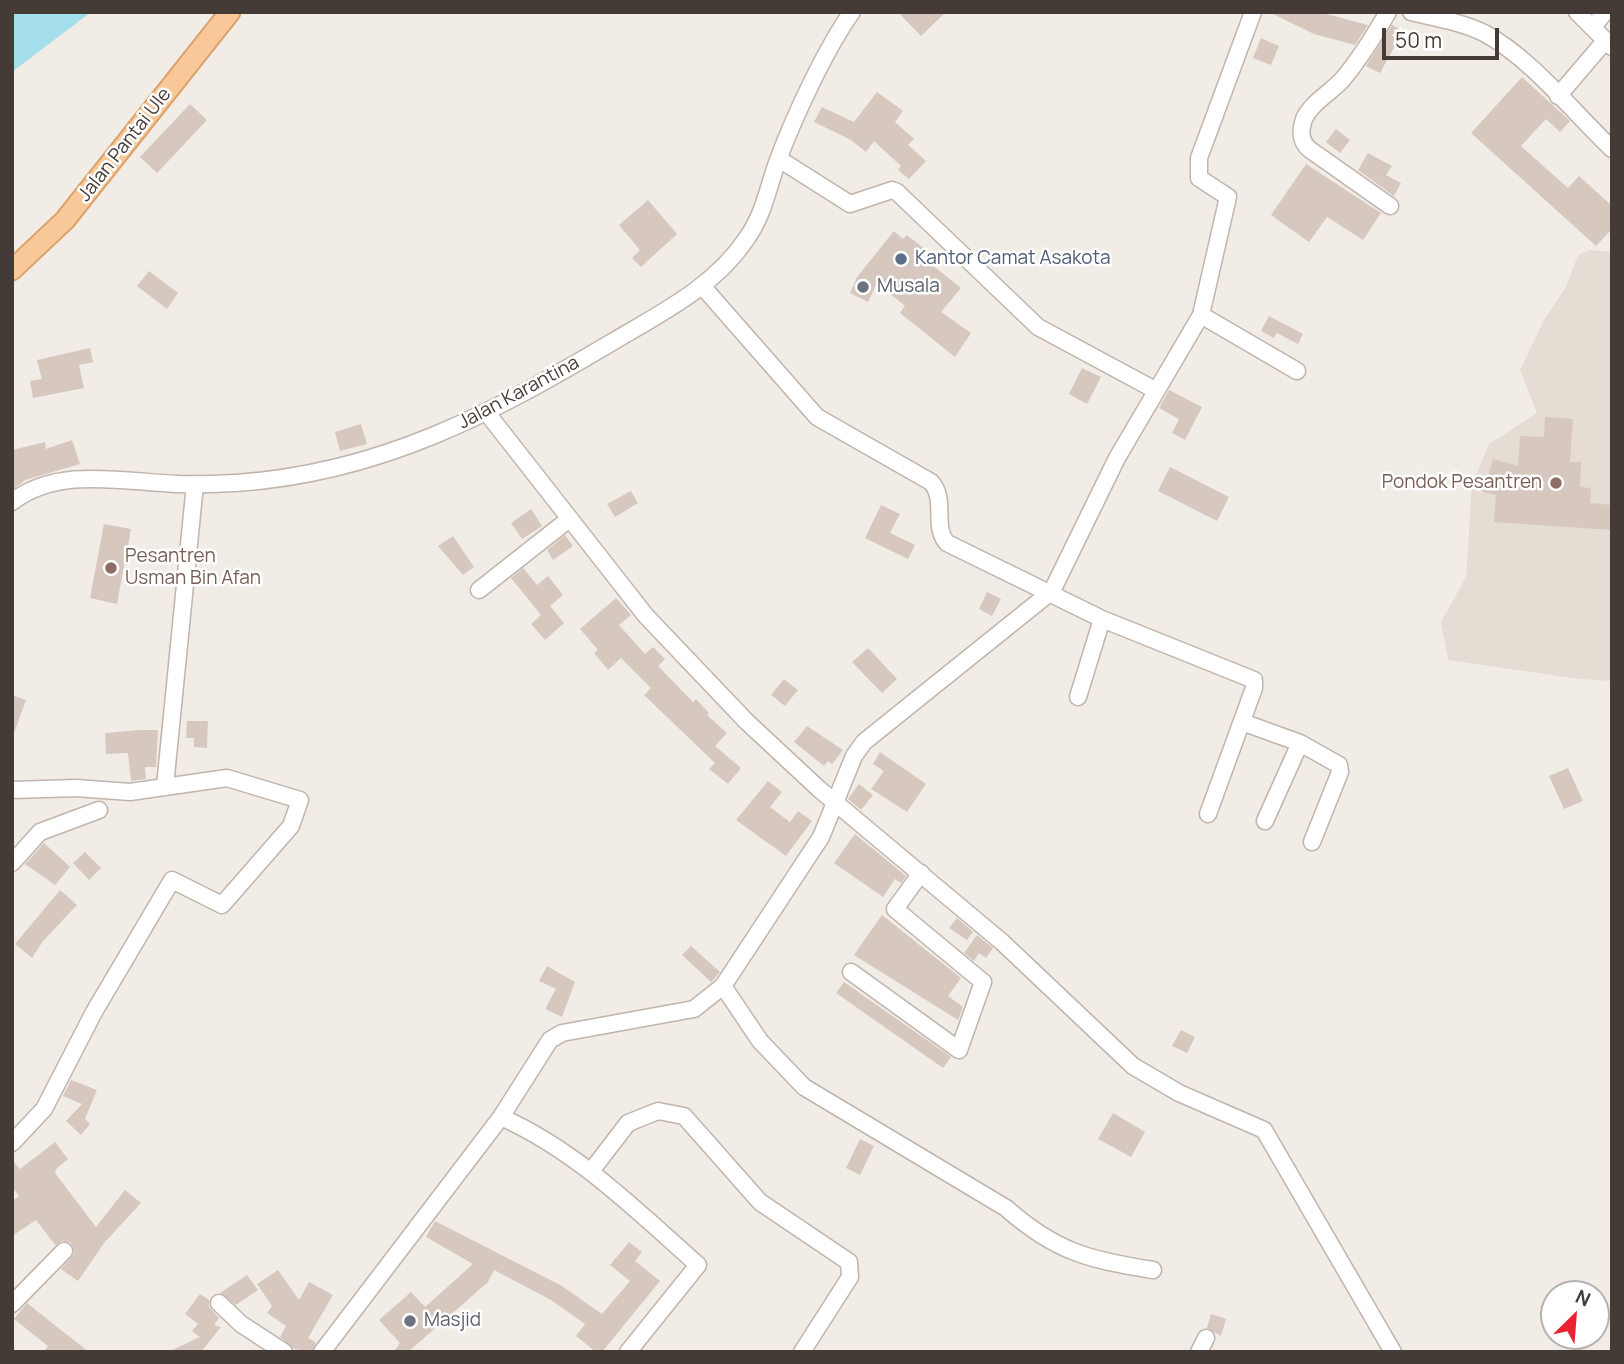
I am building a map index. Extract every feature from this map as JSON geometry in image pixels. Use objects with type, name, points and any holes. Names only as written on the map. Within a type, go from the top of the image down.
[{"type":"main road","name":"Jalan Pantai Ule","points":[[12,270],[74,209],[230,12]]},
{"type":"street","name":"Jalan Karantina","points":[[12,502],[21,495],[86,478],[195,484],[291,479],[365,463],[487,413],[547,381],[703,287],[746,239],[763,210],[779,159],[828,54],[852,12]]},
{"type":"street","points":[[322,1352],[501,1117],[544,1047],[555,1035],[694,1009],[723,986],[821,837],[854,756],[880,726],[973,657],[1052,592],[1100,489],[1155,390],[1201,315],[1228,197],[1199,178],[1199,158],[1253,12]]},
{"type":"street","points":[[1388,12],[1353,66],[1309,110],[1301,135],[1302,142],[1309,149],[1390,206]]},
{"type":"street","points":[[1411,12],[1483,32],[1519,58],[1612,149]]},
{"type":"street","points":[[1558,96],[1609,44],[1577,12]]},
{"type":"street","points":[[1593,27],[1605,12]]},
{"type":"street","points":[[779,159],[850,204],[892,190],[897,192],[1038,327],[1155,390]]},
{"type":"street","points":[[703,287],[817,417],[931,482],[940,493],[942,537],[947,543],[1052,592],[1102,619],[1254,680],[1254,688],[1208,814]]},
{"type":"street","points":[[1201,315],[1297,371]]},
{"type":"street","points":[[487,413],[568,520],[694,670],[834,802],[1002,942],[1133,1066],[1179,1093],[1264,1130],[1393,1352]]},
{"type":"street","points":[[165,786],[195,484]]},
{"type":"street","points":[[479,590],[568,520]]},
{"type":"street","points":[[1077,697],[1102,619]]},
{"type":"street","points":[[1242,722],[1300,743],[1337,762],[1340,772],[1312,842]]},
{"type":"street","points":[[1265,821],[1300,743]]},
{"type":"street","points":[[12,790],[76,788],[130,792],[227,778],[300,800],[290,827],[222,905],[172,880],[94,1012],[44,1109],[12,1143]]},
{"type":"street","points":[[12,863],[40,832],[99,810]]},
{"type":"street","points":[[851,972],[959,1050],[983,982],[895,909],[921,873]]},
{"type":"street","points":[[723,986],[760,1041],[804,1087],[985,1195],[1058,1246],[1094,1261],[1153,1270]]},
{"type":"street","points":[[592,1170],[628,1123],[658,1111],[684,1116],[722,1163],[760,1202],[849,1262],[850,1277],[802,1352]]},
{"type":"street","points":[[501,1117],[540,1134],[568,1157],[592,1170],[698,1265],[628,1352]]},
{"type":"street","points":[[12,1304],[64,1251]]},
{"type":"street","points":[[219,1303],[241,1324],[284,1352]]},
{"type":"shaded area","points":[[1589,250],[1612,252],[1612,681],[1579,679],[1448,660],[1441,622],[1466,577],[1472,484],[1489,444],[1537,413],[1520,370],[1544,320],[1566,287],[1578,255]]},
{"type":"water","points":[[12,12],[91,12],[12,72]]},
{"type":"building","points":[[898,12],[946,12],[921,36]]},
{"type":"building","points":[[1269,12],[1319,12],[1368,25],[1355,45],[1314,34]]},
{"type":"building","points":[[1392,25],[1403,31],[1380,73],[1366,66]]},
{"type":"building","points":[[1261,38],[1279,46],[1271,65],[1253,58]]},
{"type":"building","points":[[1522,77],[1570,121],[1560,132],[1546,119],[1521,146],[1568,188],[1579,176],[1612,206],[1612,229],[1596,246],[1471,133]]},
{"type":"building","points":[[877,92],[903,111],[895,122],[914,139],[908,145],[926,161],[909,179],[898,170],[901,166],[874,141],[866,152],[851,140],[814,122],[822,107],[854,122]]},
{"type":"building","points":[[190,104],[207,120],[157,173],[140,157]]},
{"type":"building","points":[[1336,129],[1350,140],[1340,153],[1326,142]]},
{"type":"building","points":[[1368,153],[1392,166],[1386,175],[1401,183],[1394,196],[1358,170]]},
{"type":"building","points":[[1306,164],[1381,213],[1363,240],[1327,217],[1309,242],[1271,215]]},
{"type":"building","points":[[648,200],[677,234],[641,267],[632,258],[640,250],[619,225]]},
{"type":"building","points":[[894,231],[903,239],[907,235],[926,250],[921,256],[961,288],[941,312],[971,333],[955,357],[900,313],[905,306],[877,283],[868,302],[850,293],[857,277]]},
{"type":"building","points":[[149,271],[178,293],[167,309],[137,286]]},
{"type":"building","points":[[1269,316],[1303,334],[1298,344],[1277,333],[1274,338],[1261,331]]},
{"type":"building","points":[[90,348],[93,362],[79,365],[84,388],[33,398],[30,381],[42,379],[37,360]]},
{"type":"building","points":[[1082,368],[1101,377],[1087,404],[1069,394]]},
{"type":"building","points":[[1169,390],[1202,407],[1185,440],[1172,433],[1179,419],[1159,408]]},
{"type":"building","points":[[1545,417],[1573,419],[1570,462],[1581,462],[1580,487],[1591,488],[1590,503],[1612,505],[1612,530],[1494,522],[1496,495],[1483,492],[1493,459],[1518,466],[1520,436],[1544,437]]},
{"type":"building","points":[[361,424],[367,444],[340,451],[335,432]]},
{"type":"building","points":[[72,440],[80,464],[25,480],[12,490],[12,450],[45,442],[46,449]]},
{"type":"building","points":[[1170,467],[1229,497],[1217,521],[1158,491]]},
{"type":"building","points":[[631,491],[638,503],[615,517],[607,504]]},
{"type":"building","points":[[881,505],[900,514],[890,533],[915,545],[908,559],[865,538]]},
{"type":"building","points":[[531,509],[542,526],[522,539],[511,523]]},
{"type":"building","points":[[104,524],[131,529],[117,604],[90,598]]},
{"type":"building","points":[[565,535],[573,546],[553,560],[547,550]]},
{"type":"building","points":[[453,536],[474,567],[463,575],[438,546]]},
{"type":"building","points":[[523,568],[537,585],[548,576],[563,595],[550,606],[564,623],[545,640],[531,624],[541,615],[511,578]]},
{"type":"building","points":[[987,592],[1001,599],[992,616],[979,609]]},
{"type":"building","points":[[616,598],[631,615],[619,625],[645,654],[653,647],[665,659],[658,666],[693,702],[696,699],[709,713],[707,715],[727,733],[715,746],[741,768],[728,784],[709,769],[715,763],[644,695],[651,688],[621,658],[608,670],[594,653],[598,650],[580,629]]},
{"type":"building","points":[[868,648],[897,679],[882,693],[852,662]]},
{"type":"building","points":[[784,679],[798,690],[785,706],[771,695]]},
{"type":"building","points":[[12,695],[26,700],[14,733],[12,732]]},
{"type":"building","points":[[187,721],[208,721],[207,748],[194,747],[194,738],[186,738]]},
{"type":"building","points":[[807,726],[843,750],[832,764],[828,761],[824,766],[794,742]]},
{"type":"building","points":[[158,730],[156,767],[145,767],[146,779],[131,781],[128,753],[106,754],[105,733]]},
{"type":"building","points":[[880,752],[926,784],[907,812],[871,789],[884,771],[873,764]]},
{"type":"building","points":[[1568,768],[1583,801],[1564,809],[1549,776]]},
{"type":"building","points":[[768,781],[782,792],[770,807],[790,822],[798,811],[812,821],[786,856],[736,820]]},
{"type":"building","points":[[859,784],[873,795],[861,810],[848,799]]},
{"type":"building","points":[[855,834],[906,876],[901,883],[895,879],[883,897],[834,863]]},
{"type":"building","points":[[44,843],[70,867],[55,885],[25,864]]},
{"type":"building","points":[[85,852],[101,868],[89,880],[73,863]]},
{"type":"building","points":[[60,890],[77,905],[43,941],[32,958],[15,944]]},
{"type":"building","points":[[882,915],[961,978],[948,996],[963,1007],[958,1020],[854,955]]},
{"type":"building","points":[[957,918],[973,932],[967,940],[949,928]]},
{"type":"building","points":[[977,935],[993,948],[986,958],[979,953],[974,961],[964,953]]},
{"type":"building","points":[[691,946],[720,972],[711,982],[682,955]]},
{"type":"building","points":[[547,966],[575,982],[562,1017],[545,1009],[556,989],[539,981]]},
{"type":"building","points":[[844,982],[951,1057],[943,1068],[836,993]]},
{"type":"building","points":[[1181,1030],[1195,1037],[1187,1053],[1172,1046]]},
{"type":"building","points":[[71,1080],[97,1090],[85,1119],[90,1124],[81,1135],[66,1121],[82,1104],[63,1096]]},
{"type":"building","points":[[1113,1113],[1145,1132],[1131,1157],[1098,1139]]},
{"type":"building","points":[[860,1139],[874,1146],[860,1175],[846,1168]]},
{"type":"building","points":[[55,1142],[68,1159],[55,1173],[96,1227],[125,1190],[141,1203],[104,1243],[78,1281],[61,1269],[74,1254],[71,1243],[62,1241],[55,1245],[36,1220],[12,1236],[12,1201],[19,1196],[12,1187],[12,1160],[20,1169]]},
{"type":"building","points":[[435,1221],[562,1286],[602,1314],[630,1281],[610,1265],[629,1242],[642,1252],[635,1261],[660,1281],[602,1352],[596,1352],[576,1336],[585,1324],[551,1300],[494,1270],[488,1282],[408,1352],[394,1352],[400,1343],[379,1320],[411,1292],[425,1307],[473,1264],[426,1237]]},
{"type":"building","points":[[278,1270],[299,1300],[309,1282],[333,1295],[308,1338],[316,1343],[312,1352],[294,1349],[280,1337],[286,1326],[267,1313],[272,1306],[257,1284]]},
{"type":"building","points":[[247,1275],[258,1290],[236,1305],[220,1293]]},
{"type":"building","points":[[200,1294],[209,1300],[209,1307],[219,1318],[214,1325],[221,1327],[201,1352],[168,1352],[200,1337],[192,1331],[198,1324],[185,1314]]},
{"type":"building","points":[[27,1303],[89,1352],[44,1352],[48,1346],[14,1319]]},
{"type":"building","points":[[1211,1314],[1226,1319],[1221,1336],[1207,1328]]},
{"type":"place","name":"Kantor Camat Asakota","points":[[901,259]]},
{"type":"place","name":"Musala","points":[[863,287]]},
{"type":"place","name":"Pondok Pesantren","points":[[1556,483]]},
{"type":"place","name":"Pesantren Usman Bin Afan","points":[[111,568]]},
{"type":"place","name":"Masjid","points":[[410,1321]]}]
